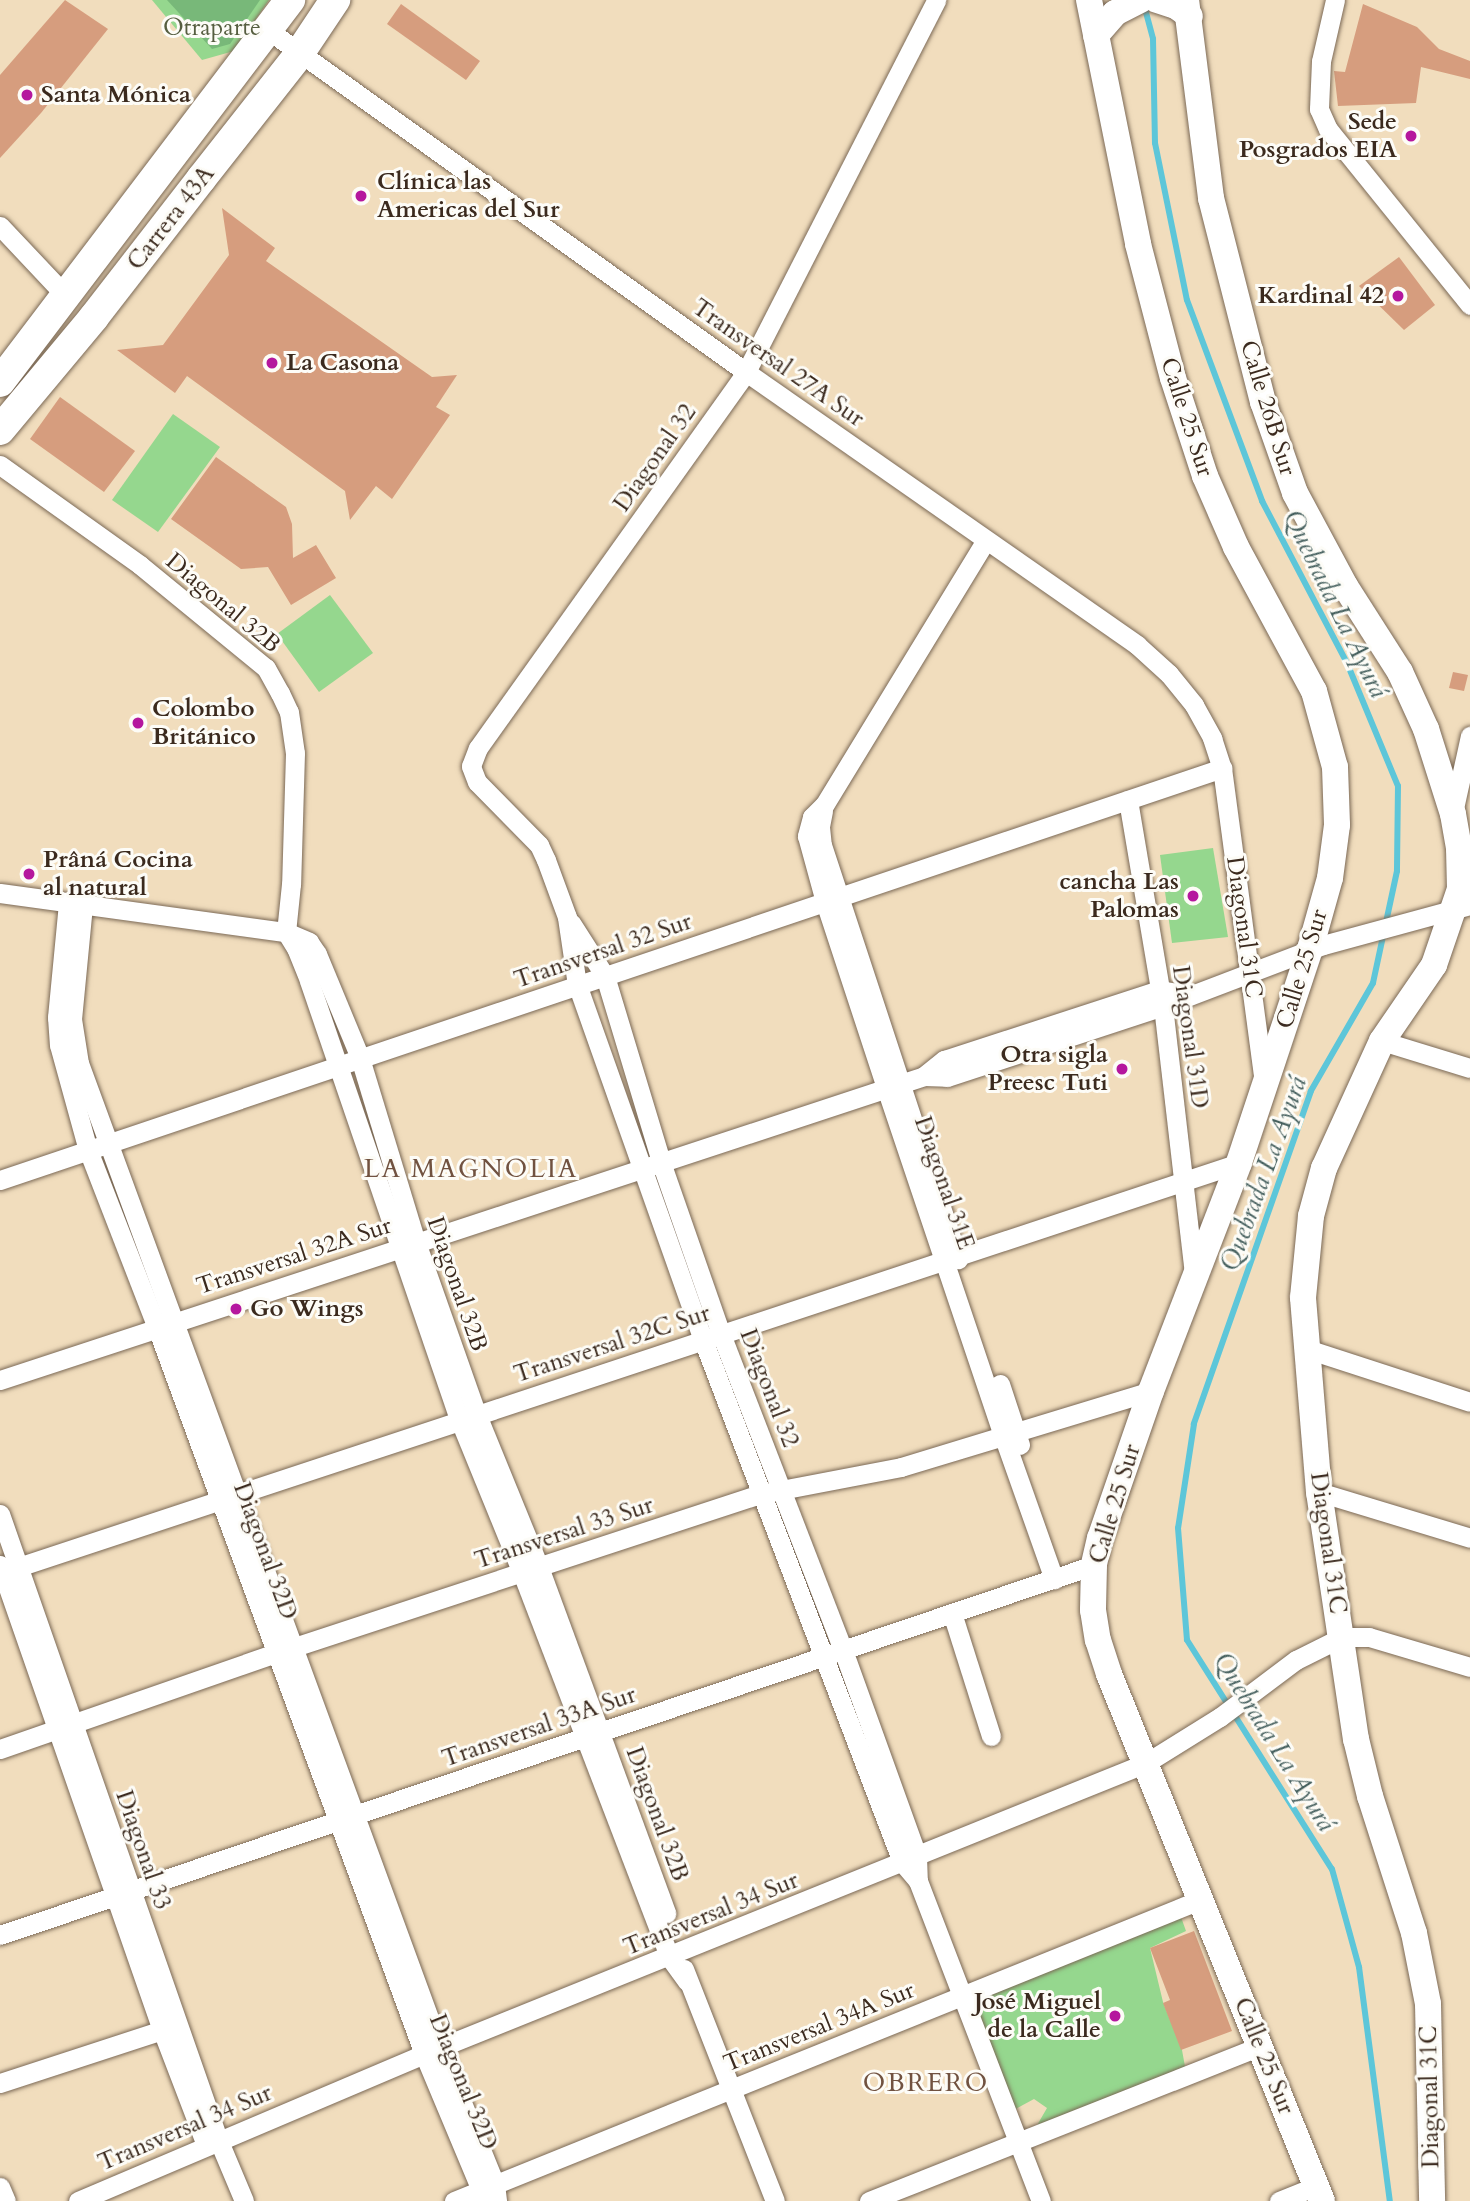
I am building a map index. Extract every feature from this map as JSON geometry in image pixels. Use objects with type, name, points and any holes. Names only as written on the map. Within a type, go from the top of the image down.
[{"type":"main road","name":"Carrera 43A","points":[[0,382],[290,0]]},
{"type":"main road","name":"Carrera 43A","points":[[0,430],[94,317],[299,53],[335,0]]},
{"type":"main road","name":"Calle 25 Sur","points":[[1089,0],[1138,244],[1173,378],[1205,476],[1236,547],[1314,691],[1335,767],[1336,825],[1320,946],[1265,1085],[1195,1282],[1150,1391],[1094,1565],[1093,1610],[1098,1640],[1319,2194]]},
{"type":"main road","points":[[1097,35],[1109,18],[1160,4]]},
{"type":"main road","name":"Calle 26B Sur","points":[[1160,4],[1203,148],[1211,198],[1263,401],[1296,493],[1345,586],[1400,673],[1426,729],[1453,814],[1461,882],[1454,909]]},
{"type":"main road","name":"Diagonal 31C","points":[[1433,2201],[1428,2004],[1414,1933],[1370,1796],[1356,1739],[1319,1492],[1303,1298],[1311,1216],[1324,1168],[1382,1041],[1434,965],[1454,909]]},
{"type":"street","name":"Diagonal 32","points":[[936,0],[746,372],[478,748],[471,766],[477,782],[539,845],[567,916],[605,976],[760,1494],[823,1657],[918,1881],[1041,2201]]},
{"type":"street","points":[[1335,0],[1321,61],[1319,109],[1328,129],[1470,305]]},
{"type":"street","name":"Transversal 27A Sur","points":[[268,30],[746,372],[1137,645],[1169,674],[1194,705],[1212,738],[1222,768]]},
{"type":"street","points":[[0,226],[66,296]]},
{"type":"street","name":"Diagonal 32B","points":[[0,465],[140,565],[265,668],[289,712],[295,753],[291,884],[286,932],[300,956],[336,1066],[407,1245],[468,1418],[531,1570],[675,1955],[775,2201]]},
{"type":"street","name":"Diagonal 31E","points":[[986,540],[824,805],[820,835],[832,900],[1010,1436],[1060,1577]]},
{"type":"street","points":[[1453,814],[1470,736]]},
{"type":"street","name":"Transversal 32 Sur","points":[[0,1180],[1222,768]]},
{"type":"street","name":"Diagonal 31C","points":[[1222,768],[1265,1085]]},
{"type":"street","name":"Diagonal 31D","points":[[1128,800],[1162,998],[1195,1282]]},
{"type":"street","points":[[0,893],[286,932]]},
{"type":"street","name":"Diagonal 32D","points":[[75,904],[72,1019],[74,1041],[165,1325],[432,2051],[491,2194]]},
{"type":"street","name":"Diagonal 32D","points":[[75,904],[57,1017],[59,1045],[88,1150],[165,1325]]},
{"type":"street","name":"Transversal 32A Sur","points":[[0,1380],[924,1076],[944,1060],[1162,998],[1188,995],[1320,946],[1454,909]]},
{"type":"street","name":"Diagonal 32","points":[[567,916],[577,985],[641,1168],[712,1337],[781,1488],[843,1650],[909,1859]]},
{"type":"street","name":"Diagonal 32B","points":[[286,932],[309,942],[317,954],[360,1058],[407,1245]]},
{"type":"street","points":[[1382,1041],[1470,1068]]},
{"type":"street","name":"Transversal 32C Sur","points":[[5,1569],[228,1498],[1239,1163]]},
{"type":"street","points":[[1307,1349],[1470,1402]]},
{"type":"street","name":"Transversal 33 Sur","points":[[0,1749],[284,1651],[760,1494],[901,1467],[1010,1436],[1150,1391]]},
{"type":"street","points":[[1319,1492],[1470,1538]]},
{"type":"street","name":"Diagonal 33","points":[[0,1514],[5,1569],[65,1727],[212,2142]]},
{"type":"street","name":"Transversal 33A Sur","points":[[0,1935],[1094,1565]]},
{"type":"street","points":[[951,1613],[991,1736]]},
{"type":"street","points":[[1342,1637],[1369,1637],[1470,1667]]},
{"type":"street","name":"Transversal 34 Sur","points":[[79,2201],[212,2142],[432,2051],[1146,1763],[1220,1717],[1296,1660],[1342,1637]]},
{"type":"street","name":"Diagonal 33","points":[[123,1893],[162,2030],[212,2142],[244,2201]]},
{"type":"street","name":"Transversal 34A Sur","points":[[454,2201],[491,2194],[730,2090],[1202,1899]]},
{"type":"street","points":[[0,2083],[162,2030]]},
{"type":"street","points":[[869,2201],[1260,2046]]},
{"type":"street","points":[[0,2187],[6,2201]]},
{"type":"street","points":[[1279,2201],[1319,2194]]},
{"type":"green space","name":"Otraparte","points":[[152,0],[269,0],[234,51],[202,60]]},
{"type":"green space","name":"Otraparte","points":[[167,0],[260,0],[230,44],[212,49]]},
{"type":"green space","points":[[173,414],[220,447],[158,532],[112,500]]},
{"type":"green space","points":[[330,595],[373,653],[319,692],[277,634]]},
{"type":"green space","name":"cancha Las Palomas","points":[[1213,848],[1228,937],[1172,943],[1160,855]]},
{"type":"green space","name":"José Miguel de la Calle","points":[[1181,1917],[1186,1931],[1150,1948],[1163,2002],[1182,2050],[1186,2072],[1036,2127],[1047,2108],[1034,2099],[1012,2111],[971,2001]]},
{"type":"building","name":"Santa Mónica","points":[[65,0],[108,29],[41,113],[0,158],[0,75]]},
{"type":"building","points":[[401,4],[480,61],[466,80],[387,24]]},
{"type":"building","points":[[1363,4],[1417,27],[1439,49],[1470,61],[1470,79],[1421,67],[1416,103],[1338,106],[1334,71],[1345,72]]},
{"type":"building","name":"La Casona","points":[[222,208],[275,248],[266,261],[432,377],[457,375],[436,407],[450,415],[392,499],[376,486],[350,520],[345,491],[187,376],[175,393],[117,350],[163,345],[229,255]]},
{"type":"building","name":"Kardinal 42","points":[[1399,257],[1435,305],[1404,330],[1359,286]]},
{"type":"building","points":[[60,397],[135,451],[104,492],[30,439]]},
{"type":"building","points":[[216,457],[286,507],[292,524],[293,558],[316,545],[336,578],[291,605],[268,567],[241,569],[171,519]]},
{"type":"building","points":[[1453,672],[1468,675],[1464,691],[1449,688]]},
{"type":"building","points":[[1194,1931],[1232,2031],[1181,2050],[1163,2003],[1170,2000],[1150,1948]]},
{"type":"waterway","name":"Quebrada La Ayurá","points":[[1144,5],[1153,39],[1155,143],[1187,300],[1262,501],[1347,663],[1398,786],[1397,871],[1373,983],[1311,1091],[1194,1424],[1178,1528],[1187,1640],[1332,1869],[1359,1967],[1390,2201]]},
{"type":"place","name":"Santa Mónica","points":[[27,95]]},
{"type":"place","name":"Sede Posgrados EIA","points":[[1411,136]]},
{"type":"place","name":"Clínica las Americas del Sur","points":[[361,196]]},
{"type":"place","name":"Kardinal 42","points":[[1398,296]]},
{"type":"place","name":"La Casona","points":[[272,363]]},
{"type":"place","name":"Colombo Británico","points":[[138,723]]},
{"type":"place","name":"Prâná Cocina al natural","points":[[29,874]]},
{"type":"place","name":"cancha Las Palomas","points":[[1193,896]]},
{"type":"place","name":"Otra sigla Preesc Tuti","points":[[1122,1069]]},
{"type":"place","name":"Go Wings","points":[[236,1309]]},
{"type":"place","name":"José Miguel de la Calle","points":[[1115,2016]]},
{"type":"district","name":"LA MAGNOLIA","points":[[471,1169]]},
{"type":"district","name":"OBRERO","points":[[926,2083]]}]
